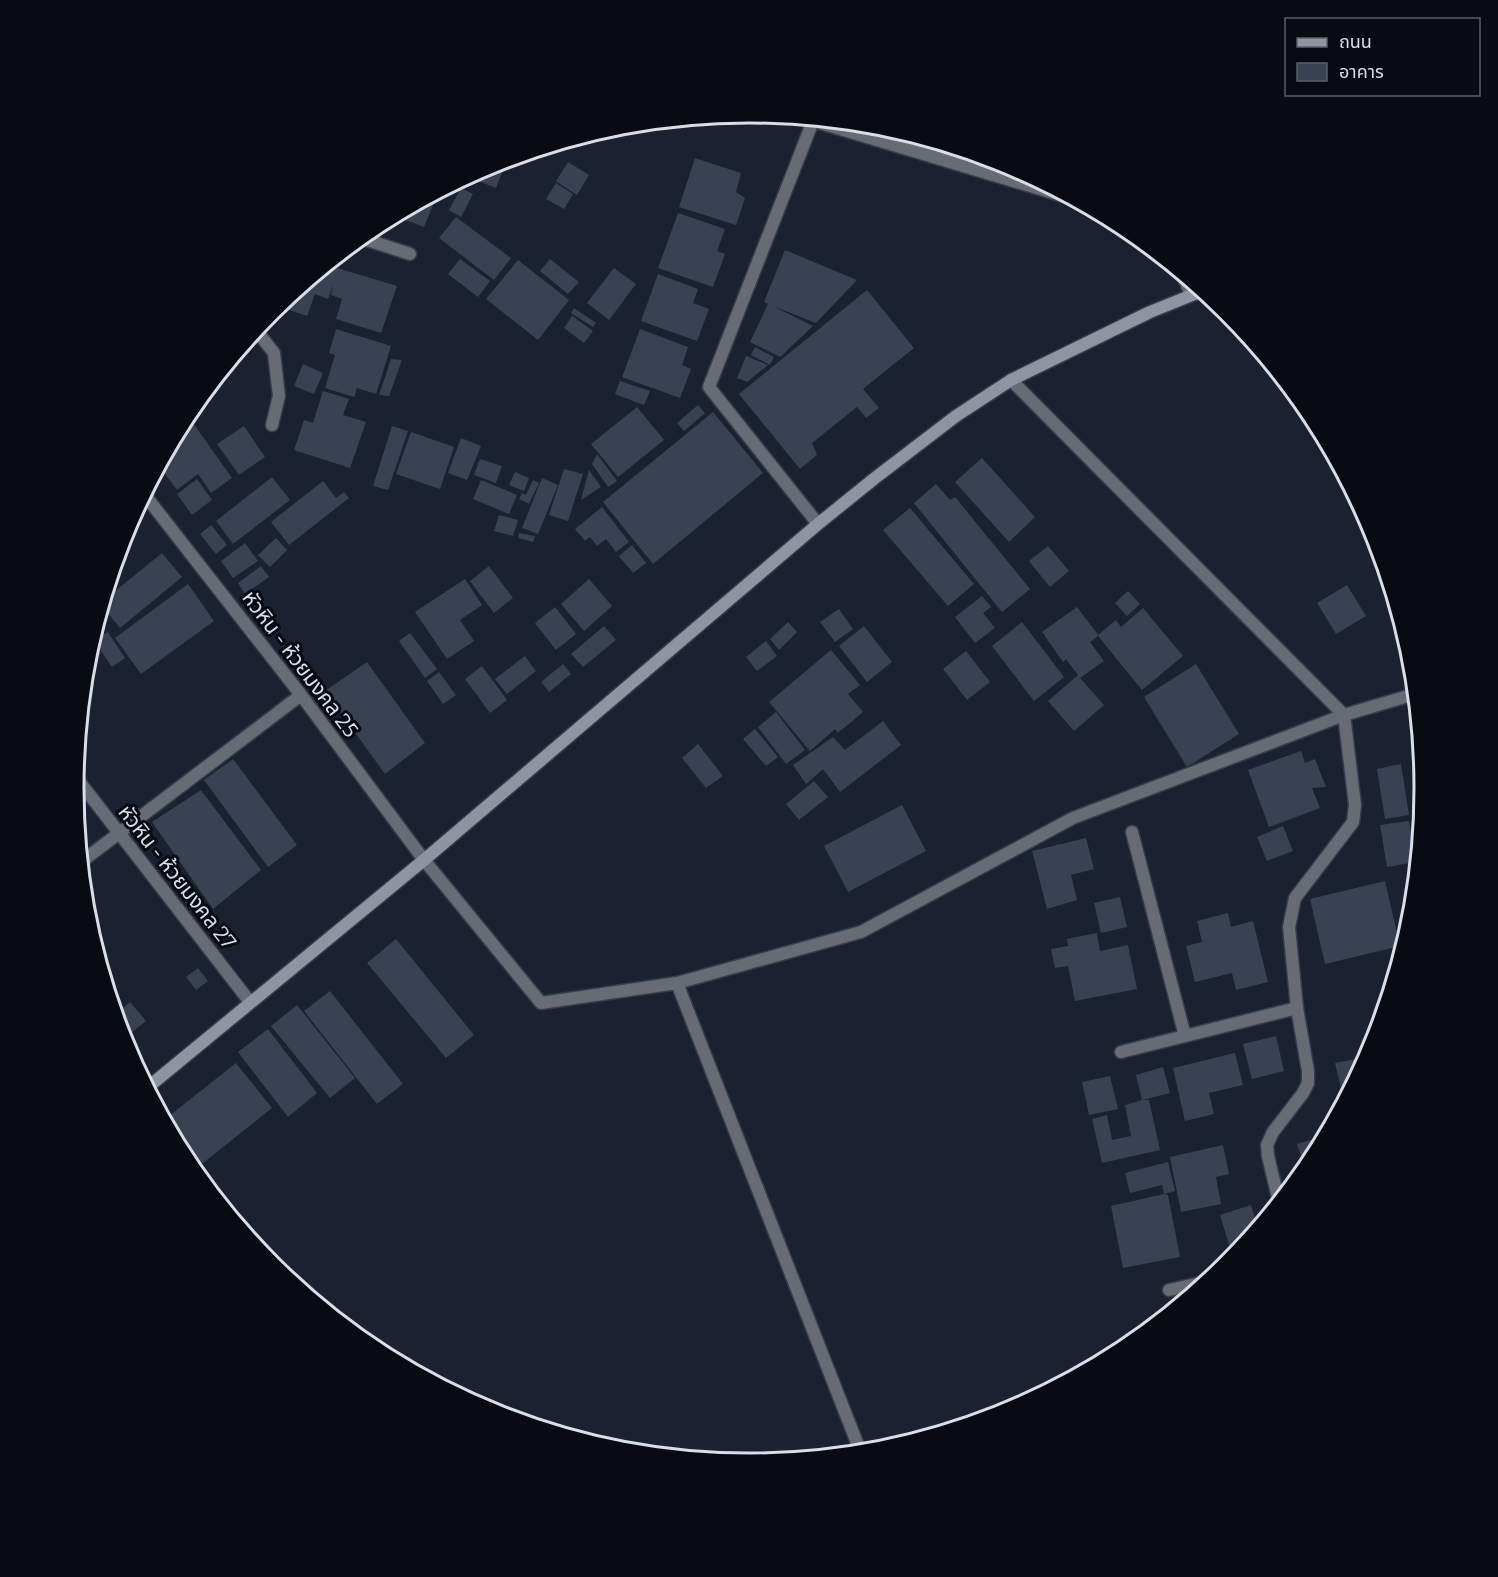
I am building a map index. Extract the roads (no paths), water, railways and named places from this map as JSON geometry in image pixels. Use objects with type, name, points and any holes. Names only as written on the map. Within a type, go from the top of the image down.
[{"type":"main road","points":[[153,1083],[424,860],[874,478],[956,416],[1011,380],[1150,312],[1193,294]]},
{"type":"street","points":[[807,126],[709,387],[818,524]]},
{"type":"street","points":[[843,130],[1029,186]]},
{"type":"street","points":[[372,242],[410,254]]},
{"type":"street","points":[[261,337],[274,353],[279,396],[272,425]]},
{"type":"street","points":[[1011,380],[1344,715],[1355,805],[1353,822],[1295,898],[1289,927],[1297,1008],[1308,1083],[1273,1132],[1267,1145],[1277,1193]]},
{"type":"street","name":"หัวหิน - ห้วยมงคล 25","points":[[150,501],[301,695],[424,860],[541,1003],[677,983]]},
{"type":"street","points":[[88,857],[301,695]]},
{"type":"street","points":[[858,1444],[677,983],[861,932],[1073,818],[1344,715],[1407,696]]},
{"type":"street","name":"หัวหิน - ห้วยมงคล 27","points":[[84,788],[250,1002]]},
{"type":"street","points":[[1132,832],[1185,1036]]},
{"type":"street","points":[[1121,1052],[1297,1008]]},
{"type":"street","points":[[1168,1290],[1190,1285]]}]
